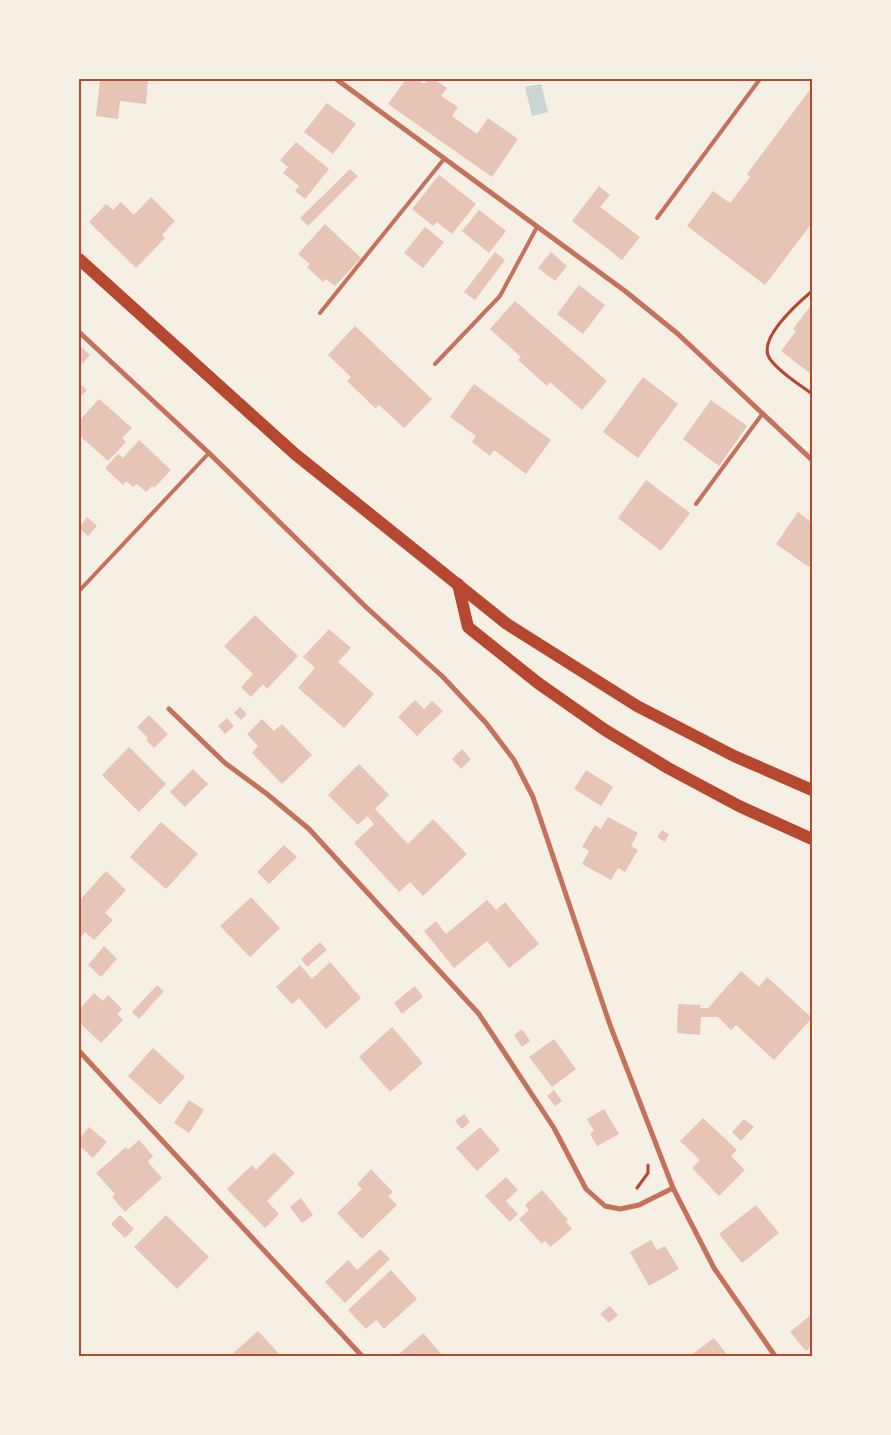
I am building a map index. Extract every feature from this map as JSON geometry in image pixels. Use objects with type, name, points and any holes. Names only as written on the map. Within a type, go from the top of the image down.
[{"type":"main road","points":[[79,259],[295,454],[507,624],[637,706],[734,756],[812,790]]},
{"type":"main road","points":[[458,584],[468,627],[538,683],[605,730],[668,768],[739,806],[812,839]]},
{"type":"street","points":[[336,79],[625,291],[678,334],[812,460]]},
{"type":"street","points":[[79,332],[209,453],[367,608],[443,677],[486,723],[514,760],[533,797],[610,1025],[672,1188],[714,1268],[775,1356]]},
{"type":"street","points":[[169,709],[224,763],[267,794],[309,829],[479,1014],[554,1128],[586,1190],[605,1206],[620,1209],[639,1205],[672,1188]]},
{"type":"street","points":[[79,1051],[362,1356]]},
{"type":"lane","points":[[657,218],[760,79]]},
{"type":"lane","points":[[320,313],[444,159]]},
{"type":"lane","points":[[435,364],[500,296],[537,227]]},
{"type":"lane","points":[[696,504],[763,413]]},
{"type":"lane","points":[[79,591],[209,453]]},
{"type":"path","points":[[812,292],[798,303],[769,338],[766,348],[768,358],[812,394]]},
{"type":"path","points":[[632,1191],[640,1186],[648,1173],[645,1157]]},
{"type":"shaded area","points":[[541,84],[548,112],[532,116],[525,87]]},
{"type":"building","points":[[100,79],[148,79],[146,104],[120,101],[118,119],[96,116]]},
{"type":"building","points":[[406,79],[417,79],[424,84],[428,79],[434,79],[447,88],[441,96],[458,107],[452,116],[477,134],[488,118],[518,139],[492,177],[388,104]]},
{"type":"building","points":[[812,87],[812,223],[765,285],[687,226],[713,191],[730,203],[750,177],[747,174]]},
{"type":"building","points":[[327,103],[356,124],[333,154],[304,132]]},
{"type":"building","points":[[296,142],[329,169],[305,199],[295,191],[299,186],[283,173],[288,167],[280,160]]},
{"type":"building","points":[[350,169],[358,176],[308,226],[300,218]]},
{"type":"building","points":[[439,175],[476,204],[452,234],[437,222],[433,226],[412,209]]},
{"type":"building","points":[[599,186],[610,195],[600,207],[640,237],[622,260],[572,221]]},
{"type":"building","points":[[151,197],[175,221],[162,235],[165,238],[136,268],[89,222],[106,204],[113,210],[121,202],[134,215]]},
{"type":"building","points":[[479,210],[506,231],[489,253],[462,231]]},
{"type":"building","points":[[325,224],[361,258],[335,286],[326,279],[323,282],[307,267],[310,264],[298,254]]},
{"type":"building","points":[[425,227],[444,242],[423,268],[404,253]]},
{"type":"building","points":[[495,252],[505,260],[475,300],[464,292]]},
{"type":"building","points":[[551,252],[567,266],[555,281],[538,268]]},
{"type":"building","points":[[579,285],[605,305],[583,334],[557,314]]},
{"type":"building","points":[[515,301],[607,381],[582,410],[550,382],[547,386],[518,360],[521,357],[490,329]]},
{"type":"building","points":[[812,304],[812,375],[781,351],[796,331],[793,329]]},
{"type":"building","points":[[355,326],[432,399],[404,428],[379,405],[375,408],[347,381],[351,377],[328,355]]},
{"type":"building","points":[[79,345],[90,355],[79,367]]},
{"type":"building","points":[[643,377],[678,404],[638,458],[603,432]]},
{"type":"building","points":[[79,383],[87,390],[79,398]]},
{"type":"building","points":[[474,384],[551,440],[526,474],[494,450],[490,456],[472,442],[476,436],[450,417]]},
{"type":"building","points":[[99,399],[132,428],[122,438],[126,442],[108,461],[79,435],[79,421]]},
{"type":"building","points":[[711,400],[747,426],[719,466],[683,439]]},
{"type":"building","points":[[139,440],[171,470],[154,488],[152,486],[146,492],[137,484],[133,487],[126,481],[123,485],[105,468],[118,454],[123,458]]},
{"type":"building","points":[[646,480],[690,513],[661,551],[618,518]]},
{"type":"building","points":[[798,512],[812,523],[812,563],[809,567],[776,544]]},
{"type":"building","points":[[87,517],[97,526],[88,536],[79,528]]},
{"type":"building","points":[[255,615],[298,656],[267,689],[263,684],[251,697],[241,687],[253,674],[224,646]]},
{"type":"building","points":[[329,629],[351,648],[338,662],[374,694],[344,728],[298,688],[315,668],[303,657]]},
{"type":"building","points":[[415,700],[424,709],[432,701],[443,711],[417,736],[398,717]]},
{"type":"building","points":[[240,707],[247,714],[241,720],[234,713]]},
{"type":"building","points":[[149,715],[168,734],[154,748],[146,740],[148,738],[137,727]]},
{"type":"building","points":[[227,718],[234,726],[225,734],[218,726]]},
{"type":"building","points":[[262,719],[274,731],[282,724],[312,755],[282,784],[252,753],[258,746],[247,734]]},
{"type":"building","points":[[129,747],[166,784],[139,812],[102,775]]},
{"type":"building","points":[[462,749],[471,759],[461,769],[452,759]]},
{"type":"building","points":[[359,764],[389,795],[375,809],[408,844],[433,819],[467,854],[423,896],[410,882],[399,892],[354,843],[374,824],[367,816],[358,825],[328,795]]},
{"type":"building","points":[[193,769],[208,784],[185,807],[170,792]]},
{"type":"building","points":[[586,770],[613,787],[601,806],[574,789]]},
{"type":"building","points":[[608,817],[638,833],[631,846],[638,850],[625,872],[618,868],[611,880],[582,864],[589,851],[582,847],[595,825],[601,829]]},
{"type":"building","points":[[161,822],[198,854],[166,889],[130,857]]},
{"type":"building","points":[[662,830],[669,834],[665,842],[657,837]]},
{"type":"building","points":[[284,845],[297,857],[269,884],[257,872]]},
{"type":"building","points":[[106,871],[126,890],[105,913],[113,920],[94,940],[85,932],[79,939],[79,901]]},
{"type":"building","points":[[251,897],[280,928],[250,957],[220,926]]},
{"type":"building","points":[[487,900],[496,910],[505,902],[539,944],[509,968],[487,941],[454,968],[424,931],[436,921],[446,934]]},
{"type":"building","points":[[320,942],[327,950],[307,967],[301,959]]},
{"type":"building","points":[[104,946],[117,959],[101,977],[88,965]]},
{"type":"building","points":[[330,962],[361,998],[326,1029],[299,998],[292,1004],[276,987],[300,965],[312,979]]},
{"type":"building","points":[[741,971],[759,987],[767,977],[812,1018],[774,1060],[736,1025],[731,1030],[718,1017],[701,1017],[700,1035],[677,1033],[678,1004],[701,1005],[700,1008],[708,1008]]},
{"type":"building","points":[[157,985],[164,991],[139,1019],[132,1012]]},
{"type":"building","points":[[415,986],[423,997],[402,1014],[394,1003]]},
{"type":"building","points":[[94,993],[103,1001],[108,995],[122,1009],[117,1014],[123,1020],[101,1043],[79,1022],[79,1010]]},
{"type":"building","points":[[392,1027],[423,1063],[390,1092],[359,1057]]},
{"type":"building","points":[[522,1029],[530,1041],[522,1047],[514,1035]]},
{"type":"building","points":[[554,1039],[576,1069],[552,1087],[529,1057]]},
{"type":"building","points":[[153,1048],[185,1077],[160,1105],[128,1076]]},
{"type":"building","points":[[554,1090],[562,1101],[555,1106],[547,1096]]},
{"type":"building","points":[[189,1100],[204,1110],[189,1133],[174,1123]]},
{"type":"building","points":[[604,1109],[619,1134],[597,1146],[590,1134],[594,1131],[587,1119]]},
{"type":"building","points":[[464,1114],[470,1122],[462,1129],[455,1121]]},
{"type":"building","points":[[703,1118],[737,1150],[731,1156],[745,1170],[719,1196],[692,1168],[700,1160],[680,1141]]},
{"type":"building","points":[[744,1119],[754,1127],[741,1141],[732,1132]]},
{"type":"building","points":[[89,1127],[107,1142],[93,1158],[79,1145],[79,1139]]},
{"type":"building","points":[[480,1127],[500,1150],[477,1171],[456,1148]]},
{"type":"building","points":[[139,1140],[153,1156],[148,1162],[162,1178],[125,1212],[112,1197],[115,1194],[96,1173],[126,1147],[128,1150]]},
{"type":"building","points":[[274,1152],[295,1173],[267,1201],[279,1214],[265,1228],[227,1189],[252,1165],[256,1170]]},
{"type":"building","points":[[371,1169],[393,1192],[388,1196],[397,1205],[362,1239],[337,1213],[362,1189],[357,1184]]},
{"type":"building","points":[[506,1177],[518,1190],[506,1201],[518,1214],[510,1222],[485,1196]]},
{"type":"building","points":[[542,1190],[568,1220],[566,1222],[572,1229],[550,1247],[545,1241],[542,1244],[519,1219],[529,1210],[525,1205]]},
{"type":"building","points":[[301,1198],[313,1215],[302,1223],[290,1207]]},
{"type":"building","points":[[756,1205],[779,1233],[742,1263],[719,1234]]},
{"type":"building","points":[[120,1215],[134,1229],[125,1238],[111,1224]]},
{"type":"building","points":[[166,1215],[209,1257],[177,1289],[134,1247]]},
{"type":"building","points":[[651,1240],[657,1250],[665,1246],[679,1269],[649,1286],[630,1252]]},
{"type":"building","points":[[380,1249],[390,1259],[345,1303],[325,1282],[348,1260],[357,1270]]},
{"type":"building","points":[[391,1270],[417,1299],[384,1329],[376,1320],[366,1329],[348,1310]]},
{"type":"building","points":[[610,1306],[618,1315],[609,1323],[600,1314]]},
{"type":"building","points":[[812,1314],[812,1346],[806,1351],[790,1332]]},
{"type":"building","points":[[258,1331],[281,1356],[230,1356]]},
{"type":"building","points":[[423,1333],[443,1356],[397,1356]]},
{"type":"building","points":[[714,1338],[728,1356],[690,1356]]}]
